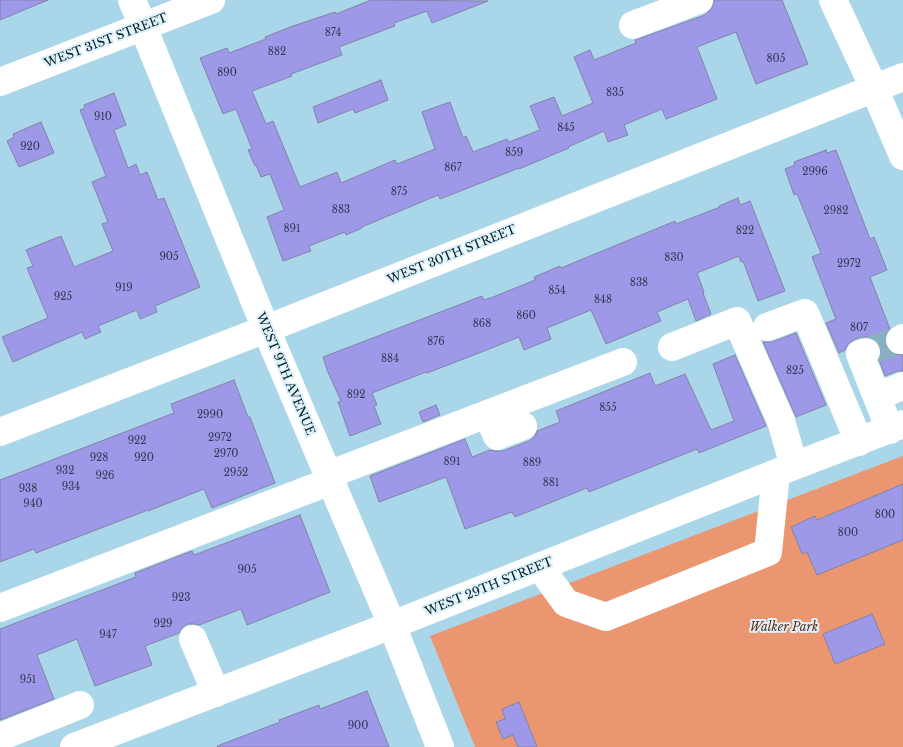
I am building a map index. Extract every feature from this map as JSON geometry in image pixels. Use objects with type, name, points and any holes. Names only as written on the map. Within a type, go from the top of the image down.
[{"type":"street","name":"WEST 9TH AVENUE","points":[[132,0],[266,329],[392,625],[440,747]]},
{"type":"street","name":"WEST 31ST STREET","points":[[0,82],[211,0]]},
{"type":"street","points":[[633,24],[699,0]]},
{"type":"street","points":[[833,0],[903,156]]},
{"type":"street","name":"WEST 30TH STREET","points":[[0,432],[903,77]]},
{"type":"street","points":[[767,326],[805,313],[859,442]]},
{"type":"street","points":[[540,567],[566,603],[606,617],[768,552],[785,470],[781,421],[737,321],[672,347]]},
{"type":"street","points":[[0,608],[487,414],[623,362]]},
{"type":"street","points":[[896,427],[871,372],[903,386]]},
{"type":"street","points":[[487,414],[497,436],[522,426]]},
{"type":"street","name":"WEST 29TH STREET","points":[[74,747],[392,625],[896,427]]},
{"type":"street","points":[[193,639],[216,692]]},
{"type":"street","points":[[0,737],[80,706]]},
{"type":"green space","name":"Walker Park","points":[[903,456],[903,747],[475,747],[430,636]]},
{"type":"building","points":[[0,0],[48,0],[0,20]]},
{"type":"building","points":[[371,0],[488,1],[432,23],[427,11],[394,23],[395,26],[339,47],[342,55],[252,91],[266,124],[273,121],[300,187],[337,172],[341,183],[395,160],[397,164],[435,149],[422,112],[450,102],[463,138],[466,136],[473,152],[507,139],[509,142],[540,130],[530,106],[554,97],[562,116],[593,103],[574,57],[590,50],[594,60],[636,43],[635,40],[705,15],[711,9],[714,0],[782,0],[808,64],[756,84],[736,32],[697,47],[717,99],[666,119],[662,109],[624,125],[628,135],[608,142],[604,131],[519,169],[440,199],[438,195],[346,235],[345,232],[309,246],[311,251],[283,261],[267,217],[284,210],[270,174],[261,177],[248,150],[252,149],[236,109],[223,114],[200,58],[227,48],[229,53],[293,26],[335,12],[336,14]]},
{"type":"building","points":[[381,80],[388,100],[355,113],[353,109],[318,123],[313,107]]},
{"type":"building","points":[[114,93],[126,125],[114,130],[128,168],[136,164],[140,175],[147,172],[158,200],[164,198],[200,287],[155,306],[157,312],[140,319],[137,310],[98,326],[101,332],[85,339],[82,332],[13,362],[2,337],[48,318],[27,268],[33,266],[26,250],[61,236],[74,267],[113,251],[102,224],[108,222],[92,182],[106,176],[80,110],[85,108],[84,105]]},
{"type":"building","points":[[41,122],[54,153],[19,167],[7,141],[14,137],[13,134]]},
{"type":"building","points":[[826,150],[827,153],[836,150],[870,239],[874,237],[887,270],[870,277],[890,329],[884,341],[887,348],[894,354],[903,355],[903,371],[897,371],[885,376],[879,360],[881,347],[877,341],[870,337],[855,339],[848,344],[845,350],[839,353],[826,323],[836,319],[812,257],[821,253],[797,194],[794,195],[785,169],[795,165],[794,162]]},
{"type":"building","points":[[738,198],[740,205],[750,201],[785,291],[758,301],[743,261],[741,262],[739,256],[697,273],[711,314],[696,321],[688,299],[657,312],[661,321],[606,344],[591,310],[547,328],[551,339],[524,350],[519,337],[372,393],[377,405],[374,406],[381,424],[350,436],[338,402],[341,401],[323,357],[482,296],[484,300],[493,297],[535,280],[534,277],[560,266],[561,268],[675,221],[676,224]]},
{"type":"building","points":[[796,333],[826,405],[796,417],[763,342],[772,342]]},
{"type":"building","points":[[735,355],[766,426],[699,453],[697,449],[589,492],[587,488],[515,517],[512,512],[465,529],[446,477],[379,502],[370,476],[465,439],[472,457],[490,450],[503,451],[529,441],[535,436],[537,431],[560,422],[556,411],[650,373],[655,386],[685,374],[711,430],[734,421],[713,364]]},
{"type":"building","points":[[234,380],[275,483],[212,508],[204,489],[36,553],[34,549],[0,562],[0,480],[174,413],[171,404]]},
{"type":"building","points":[[436,405],[440,415],[423,422],[419,412]]},
{"type":"building","points":[[903,484],[903,540],[817,575],[807,552],[802,554],[791,527],[815,516],[817,520]]},
{"type":"building","points":[[300,515],[330,592],[247,625],[241,609],[199,625],[187,624],[179,633],[145,646],[152,665],[95,686],[77,639],[37,655],[54,699],[0,720],[0,629],[136,577],[135,573],[192,551],[194,555]]},
{"type":"building","points":[[872,614],[885,644],[835,664],[823,634]]},
{"type":"building","points":[[367,691],[389,747],[217,746],[319,705],[320,709]]},
{"type":"building","points":[[519,702],[537,747],[518,747],[513,735],[503,739],[496,722],[505,719],[502,709]]},
{"type":"tunnel","points":[[866,352],[900,340]]}]
